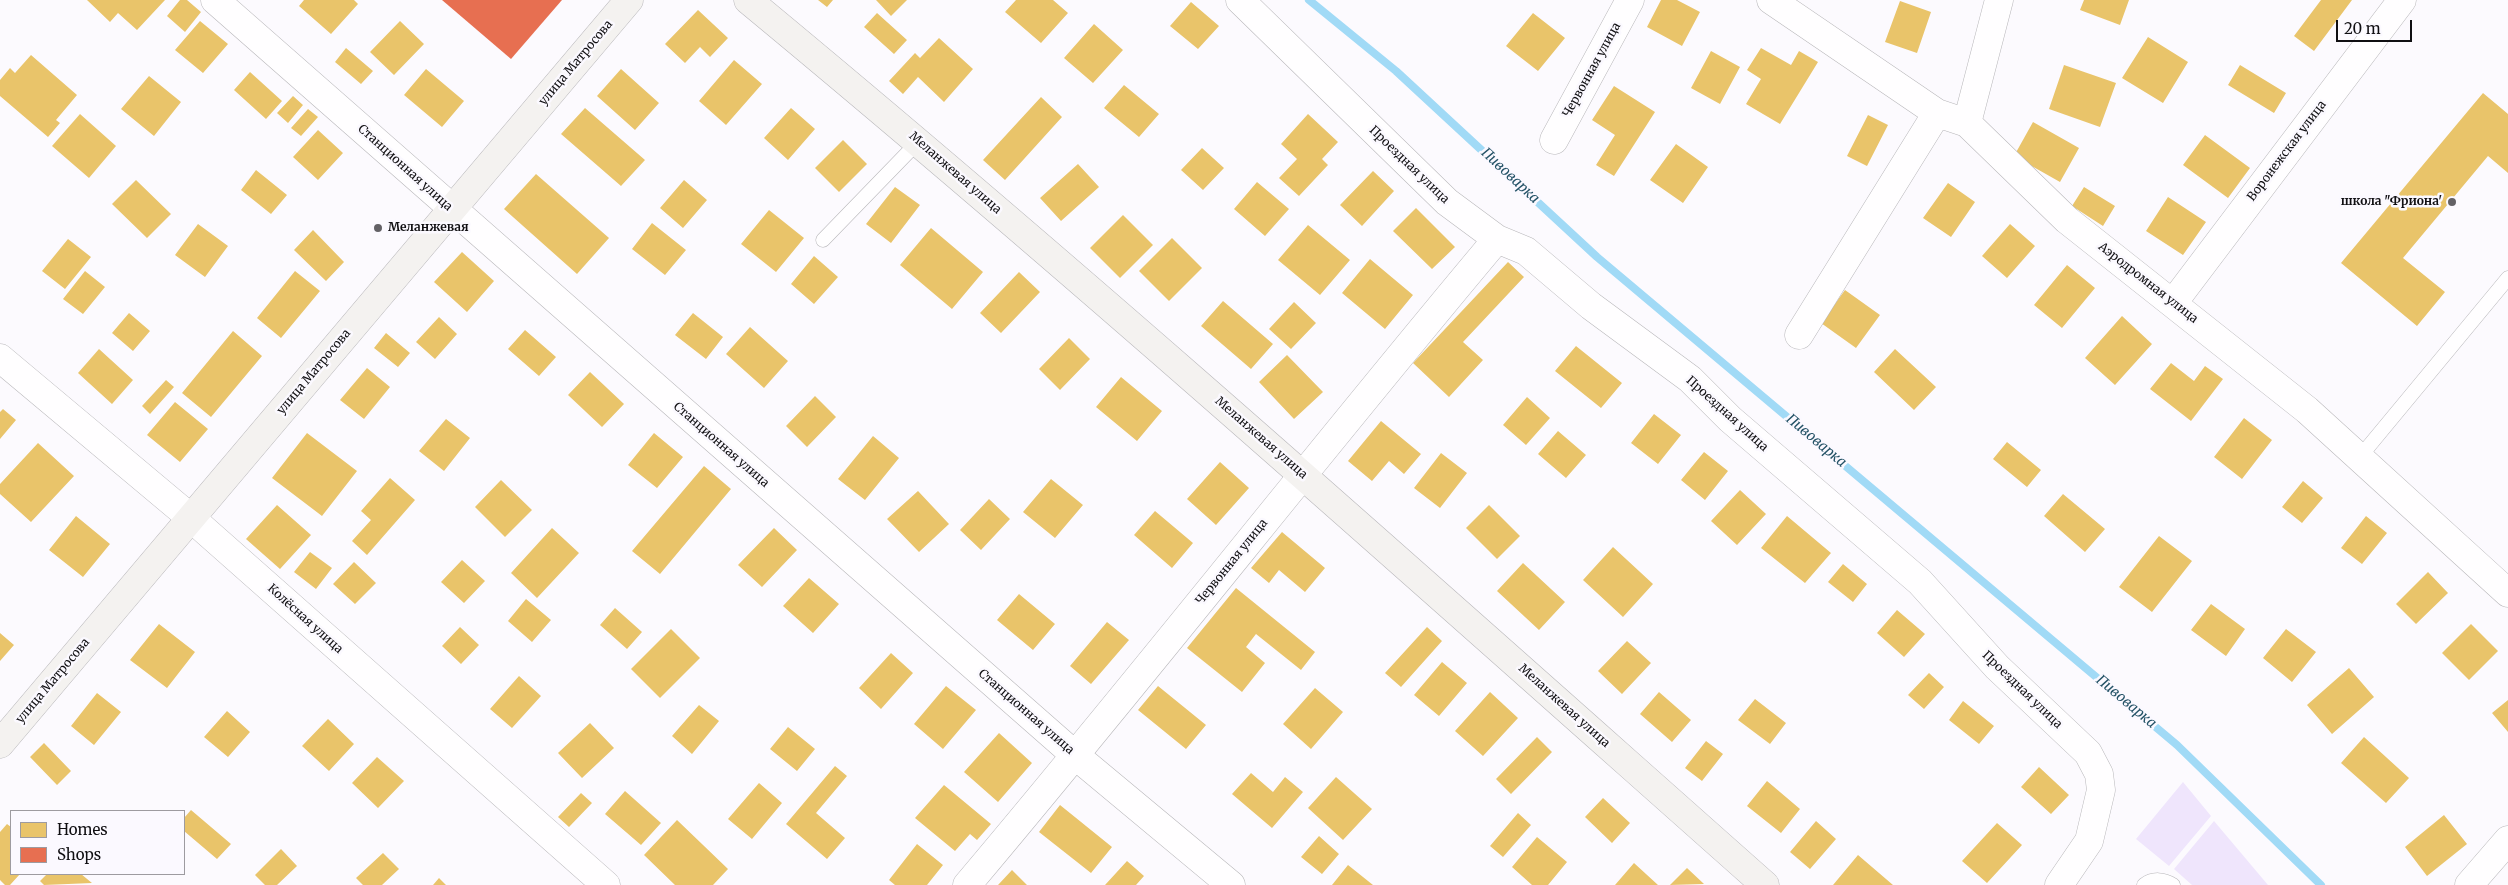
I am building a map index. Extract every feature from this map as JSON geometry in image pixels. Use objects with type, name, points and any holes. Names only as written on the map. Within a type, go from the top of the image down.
[{"type":"street","name":"Станционная улица","points":[[215,0],[1076,756],[1231,885]]},
{"type":"street","name":"улица Матросова","points":[[0,744],[629,0]]},
{"type":"street","name":"Меланжевая улица","points":[[748,0],[919,141],[1302,474],[1765,885]]},
{"type":"street","name":"Проездная улица","points":[[1240,0],[1446,202],[1497,239],[1526,252],[1591,306],[1690,379],[1730,419],[1920,582],[1997,667],[2088,753],[2099,774],[2101,790],[2089,841],[2059,885]]},
{"type":"street","name":"Червонная улица","points":[[1554,140],[1630,0]]},
{"type":"street","name":"Аэродромная улица","points":[[1770,0],[1937,113],[1967,123],[2068,220],[2307,410],[2508,593]]},
{"type":"street","points":[[1967,123],[2000,0]]},
{"type":"street","name":"Воронежская улица","points":[[2173,303],[2402,0]]},
{"type":"street","points":[[1799,335],[1937,113]]},
{"type":"street","name":"Червонная улица","points":[[967,885],[1076,756],[1302,474],[1497,239]]},
{"type":"street","name":"Колёсная улица","points":[[0,358],[191,518],[606,885]]},
{"type":"street","points":[[2469,885],[2508,840]]},
{"type":"lane","points":[[823,240],[919,141]]},
{"type":"lane","points":[[2359,458],[2508,278]]},
{"type":"lane","points":[[2144,885],[2156,880],[2164,880],[2173,885]]},
{"type":"shaded area","points":[[2183,782],[2211,816],[2169,866],[2136,839]]},
{"type":"shaded area","points":[[2214,821],[2268,885],[2192,885],[2174,869]]},
{"type":"building: Homes","points":[[87,0],[165,0],[137,30],[118,13],[110,22]]},
{"type":"building: Homes","points":[[180,0],[187,0],[201,12],[185,32],[167,16]]},
{"type":"building: Homes","points":[[304,0],[354,0],[358,4],[331,34],[299,6]]},
{"type":"building: Homes","points":[[818,0],[833,0],[827,7]]},
{"type":"building: Homes","points":[[876,0],[907,0],[891,16]]},
{"type":"building: Homes","points":[[1016,0],[1053,0],[1068,13],[1041,43],[1005,12]]},
{"type":"building: Homes","points":[[1661,0],[1677,0],[1700,12],[1682,46],[1647,27]]},
{"type":"building: Homes","points":[[2084,0],[2129,0],[2120,25],[2080,10]]},
{"type":"building: Homes","points":[[2321,0],[2352,0],[2314,51],[2294,36]]},
{"type":"building: Homes","points":[[1900,1],[1931,12],[1917,53],[1885,42]]},
{"type":"building: Homes","points":[[1191,2],[1219,26],[1198,49],[1170,26]]},
{"type":"building: Homes","points":[[698,10],[728,38],[710,57],[700,47],[685,63],[665,44]]},
{"type":"building: Homes","points":[[877,13],[907,40],[894,54],[864,27]]},
{"type":"building: Homes","points":[[1533,13],[1565,38],[1538,71],[1506,46]]},
{"type":"building: Homes","points":[[200,21],[228,44],[203,73],[175,50]]},
{"type":"building: Homes","points":[[400,21],[424,44],[394,75],[370,52]]},
{"type":"building: Homes","points":[[1094,24],[1123,50],[1093,83],[1064,58]]},
{"type":"building: Homes","points":[[2148,37],[2188,62],[2163,103],[2122,78]]},
{"type":"building: Homes","points":[[939,38],[973,69],[944,102],[918,77],[903,94],[889,81],[915,53],[920,58]]},
{"type":"building: Homes","points":[[346,48],[373,71],[361,84],[335,62]]},
{"type":"building: Homes","points":[[1761,48],[1791,65],[1799,51],[1818,62],[1780,124],[1746,104],[1761,79],[1747,70]]},
{"type":"building: Homes","points":[[1711,51],[1740,67],[1720,104],[1691,88]]},
{"type":"building: Homes","points":[[31,55],[77,95],[56,120],[60,123],[48,137],[0,96],[0,80],[10,68],[15,73]]},
{"type":"building: Homes","points":[[734,60],[762,84],[726,125],[699,101]]},
{"type":"building: Homes","points":[[2064,65],[2116,83],[2100,127],[2049,109]]},
{"type":"building: Homes","points":[[2240,65],[2286,93],[2274,113],[2228,85]]},
{"type":"building: Homes","points":[[426,69],[464,101],[442,127],[404,95]]},
{"type":"building: Homes","points":[[621,69],[659,103],[635,130],[597,96]]},
{"type":"building: Homes","points":[[250,72],[282,101],[266,119],[234,90]]},
{"type":"building: Homes","points":[[149,76],[181,102],[154,136],[121,109]]},
{"type":"building: Homes","points":[[1124,85],[1159,114],[1139,137],[1104,108]]},
{"type":"building: Homes","points":[[1614,86],[1655,112],[1614,176],[1596,165],[1615,135],[1592,120]]},
{"type":"building: Homes","points":[[2483,93],[2508,114],[2508,173],[2488,156],[2403,258],[2445,292],[2417,326],[2341,263]]},
{"type":"building: Homes","points":[[293,96],[303,105],[288,123],[277,113]]},
{"type":"building: Homes","points":[[1041,97],[1062,117],[1005,180],[983,160]]},
{"type":"building: Homes","points":[[585,108],[645,160],[621,186],[561,134]]},
{"type":"building: Homes","points":[[791,108],[815,129],[788,160],[764,138]]},
{"type":"building: Homes","points":[[308,109],[318,117],[301,136],[291,128]]},
{"type":"building: Homes","points":[[80,114],[116,146],[89,178],[52,146]]},
{"type":"building: Homes","points":[[1308,114],[1338,142],[1322,159],[1328,165],[1299,196],[1279,178],[1297,159],[1281,144]]},
{"type":"building: Homes","points":[[1868,115],[1888,125],[1867,166],[1847,156]]},
{"type":"building: Homes","points":[[2033,122],[2079,148],[2060,182],[2014,156]]},
{"type":"building: Homes","points":[[318,130],[343,153],[318,180],[293,157]]},
{"type":"building: Homes","points":[[2205,135],[2250,168],[2228,198],[2183,165]]},
{"type":"building: Homes","points":[[843,140],[867,164],[839,192],[815,168]]},
{"type":"building: Homes","points":[[1676,144],[1708,167],[1683,203],[1650,180]]},
{"type":"building: Homes","points":[[1202,148],[1224,168],[1203,190],[1181,170]]},
{"type":"building: Homes","points":[[1078,164],[1099,187],[1061,221],[1040,198]]},
{"type":"building: Homes","points":[[256,170],[287,195],[271,214],[241,190]]},
{"type":"building: Homes","points":[[1373,171],[1394,191],[1362,226],[1340,205]]},
{"type":"building: Homes","points":[[536,174],[609,238],[577,274],[504,209]]},
{"type":"building: Homes","points":[[136,180],[171,214],[147,238],[112,204]]},
{"type":"building: Homes","points":[[684,180],[707,200],[683,228],[660,208]]},
{"type":"building: Homes","points":[[1257,182],[1289,209],[1265,236],[1234,209]]},
{"type":"building: Homes","points":[[1948,183],[1975,202],[1951,237],[1923,218]]},
{"type":"building: Homes","points":[[895,187],[920,205],[891,243],[866,224]]},
{"type":"building: Homes","points":[[2084,187],[2115,206],[2103,226],[2072,206]]},
{"type":"building: Homes","points":[[2168,197],[2206,222],[2183,255],[2146,231]]},
{"type":"building: Homes","points":[[1416,208],[1455,247],[1432,269],[1393,231]]},
{"type":"building: Homes","points":[[769,210],[804,238],[776,272],[741,244]]},
{"type":"building: Homes","points":[[1123,215],[1153,245],[1120,278],[1090,248]]},
{"type":"building: Homes","points":[[652,223],[686,250],[665,275],[632,249]]},
{"type":"building: Homes","points":[[198,224],[228,246],[205,277],[175,255]]},
{"type":"building: Homes","points":[[2010,224],[2035,246],[2007,278],[1982,256]]},
{"type":"building: Homes","points":[[1308,225],[1350,260],[1320,295],[1278,260]]},
{"type":"building: Homes","points":[[931,228],[983,272],[952,309],[900,265]]},
{"type":"building: Homes","points":[[313,230],[344,262],[326,281],[294,250]]},
{"type":"building: Homes","points":[[1172,238],[1202,268],[1169,301],[1139,271]]},
{"type":"building: Homes","points":[[68,239],[91,257],[65,289],[42,271]]},
{"type":"building: Homes","points":[[462,252],[494,281],[467,312],[434,282]]},
{"type":"building: Homes","points":[[814,256],[838,277],[814,304],[791,284]]},
{"type":"building: Homes","points":[[1370,259],[1413,295],[1385,329],[1342,293]]},
{"type":"building: Homes","points":[[1508,262],[1524,277],[1463,342],[1483,360],[1449,397],[1413,363]]},
{"type":"building: Homes","points":[[2067,265],[2095,288],[2062,328],[2034,305]]},
{"type":"building: Homes","points":[[85,271],[105,287],[83,314],[63,299]]},
{"type":"building: Homes","points":[[295,271],[320,291],[281,338],[257,318]]},
{"type":"building: Homes","points":[[1019,272],[1040,292],[1001,333],[980,313]]},
{"type":"building: Homes","points":[[1845,290],[1880,315],[1856,348],[1821,323]]},
{"type":"building: Homes","points":[[1223,301],[1273,344],[1251,369],[1201,326]]},
{"type":"building: Homes","points":[[1294,302],[1316,323],[1291,349],[1269,329]]},
{"type":"building: Homes","points":[[129,313],[150,331],[133,351],[112,333]]},
{"type":"building: Homes","points":[[693,313],[723,337],[706,359],[675,335]]},
{"type":"building: Homes","points":[[2122,316],[2152,344],[2115,385],[2085,358]]},
{"type":"building: Homes","points":[[439,317],[457,334],[435,359],[416,342]]},
{"type":"building: Homes","points":[[750,327],[788,361],[764,388],[726,354]]},
{"type":"building: Homes","points":[[525,330],[556,357],[539,376],[508,349]]},
{"type":"building: Homes","points":[[233,331],[262,356],[211,417],[182,393]]},
{"type":"building: Homes","points":[[386,333],[410,353],[398,367],[374,348]]},
{"type":"building: Homes","points":[[1069,338],[1090,359],[1060,390],[1039,369]]},
{"type":"building: Homes","points":[[1576,346],[1622,383],[1601,408],[1555,371]]},
{"type":"building: Homes","points":[[99,349],[133,380],[112,404],[78,373]]},
{"type":"building: Homes","points":[[1895,349],[1936,387],[1914,410],[1874,372]]},
{"type":"building: Homes","points":[[1287,355],[1323,392],[1294,419],[1259,382]]},
{"type":"building: Homes","points":[[2171,363],[2194,381],[2205,366],[2223,379],[2191,421],[2150,389]]},
{"type":"building: Homes","points":[[367,368],[390,387],[364,419],[340,400]]},
{"type":"building: Homes","points":[[590,372],[624,404],[602,427],[568,395]]},
{"type":"building: Homes","points":[[1121,377],[1162,411],[1137,441],[1096,407]]},
{"type":"building: Homes","points":[[166,380],[174,387],[150,414],[142,406]]},
{"type":"building: Homes","points":[[815,396],[836,417],[807,447],[786,426]]},
{"type":"building: Homes","points":[[1527,397],[1550,418],[1526,445],[1503,425]]},
{"type":"building: Homes","points":[[175,402],[208,429],[180,462],[147,435]]},
{"type":"building: Homes","points":[[3,409],[16,420],[0,439],[0,412]]},
{"type":"building: Homes","points":[[1654,414],[1681,435],[1658,464],[1631,443]]},
{"type":"building: Homes","points":[[2244,418],[2272,440],[2242,479],[2214,457]]},
{"type":"building: Homes","points":[[446,419],[470,438],[444,471],[419,451]]},
{"type":"building: Homes","points":[[1381,421],[1421,454],[1404,474],[1389,461],[1372,481],[1348,461]]},
{"type":"building: Homes","points":[[1558,431],[1586,455],[1566,478],[1538,454]]},
{"type":"building: Homes","points":[[307,433],[357,471],[322,516],[272,478]]},
{"type":"building: Homes","points":[[654,433],[683,457],[657,488],[628,465]]},
{"type":"building: Homes","points":[[873,436],[899,458],[865,500],[838,479]]},
{"type":"building: Homes","points":[[2007,442],[2041,470],[2027,487],[1993,459]]},
{"type":"building: Homes","points":[[38,443],[74,476],[31,522],[0,494],[0,484]]},
{"type":"building: Homes","points":[[1704,452],[1728,471],[1705,500],[1681,480]]},
{"type":"building: Homes","points":[[1441,453],[1467,473],[1440,508],[1414,488]]},
{"type":"building: Homes","points":[[1220,462],[1249,488],[1216,525],[1187,499]]},
{"type":"building: Homes","points":[[704,466],[731,489],[660,574],[632,551]]},
{"type":"building: Homes","points":[[390,478],[415,500],[367,555],[352,541],[371,520],[361,511]]},
{"type":"building: Homes","points":[[1051,479],[1083,505],[1055,538],[1023,512]]},
{"type":"building: Homes","points":[[501,480],[532,510],[505,537],[475,507]]},
{"type":"building: Homes","points":[[2303,481],[2323,498],[2302,523],[2282,507]]},
{"type":"building: Homes","points":[[1740,490],[1766,514],[1737,545],[1711,521]]},
{"type":"building: Homes","points":[[918,491],[949,524],[919,552],[887,519]]},
{"type":"building: Homes","points":[[2063,494],[2105,529],[2085,552],[2044,516]]},
{"type":"building: Homes","points":[[989,499],[1010,519],[981,550],[960,530]]},
{"type":"building: Homes","points":[[277,505],[311,535],[280,569],[246,539]]},
{"type":"building: Homes","points":[[1489,505],[1520,536],[1497,559],[1466,528]]},
{"type":"building: Homes","points":[[1155,511],[1193,543],[1172,568],[1134,535]]},
{"type":"building: Homes","points":[[76,516],[110,544],[83,577],[49,550]]},
{"type":"building: Homes","points":[[1787,516],[1831,553],[1805,583],[1761,548]]},
{"type":"building: Homes","points":[[2366,516],[2387,533],[2362,564],[2341,548]]},
{"type":"building: Homes","points":[[552,528],[579,553],[537,598],[511,573]]},
{"type":"building: Homes","points":[[774,528],[797,550],[762,587],[738,565]]},
{"type":"building: Homes","points":[[1282,532],[1325,568],[1305,592],[1279,570],[1269,583],[1251,568]]},
{"type":"building: Homes","points":[[2159,536],[2192,561],[2152,612],[2119,587]]},
{"type":"building: Homes","points":[[1613,547],[1653,584],[1623,617],[1583,580]]},
{"type":"building: Homes","points":[[310,552],[332,568],[316,589],[294,572]]},
{"type":"building: Homes","points":[[462,560],[485,581],[464,603],[441,582]]},
{"type":"building: Homes","points":[[354,562],[376,583],[355,604],[333,584]]},
{"type":"building: Homes","points":[[1523,563],[1565,602],[1539,630],[1497,591]]},
{"type":"building: Homes","points":[[1843,564],[1867,584],[1853,602],[1828,582]]},
{"type":"building: Homes","points":[[2428,572],[2448,593],[2416,624],[2396,604]]},
{"type":"building: Homes","points":[[809,578],[839,604],[813,633],[783,606]]},
{"type":"building: Homes","points":[[1236,588],[1315,652],[1301,670],[1256,634],[1246,647],[1265,663],[1242,692],[1187,648]]},
{"type":"building: Homes","points":[[1019,594],[1055,624],[1033,650],[997,620]]},
{"type":"building: Homes","points":[[526,599],[551,620],[532,642],[508,621]]},
{"type":"building: Homes","points":[[2211,604],[2245,629],[2226,656],[2191,630]]},
{"type":"building: Homes","points":[[615,608],[642,632],[627,649],[600,625]]},
{"type":"building: Homes","points":[[1897,610],[1925,634],[1904,657],[1877,633]]},
{"type":"building: Homes","points":[[1107,622],[1129,640],[1091,684],[1070,666]]},
{"type":"building: Homes","points":[[159,624],[195,652],[167,688],[130,660]]},
{"type":"building: Homes","points":[[2471,624],[2498,651],[2469,680],[2442,653]]},
{"type":"building: Homes","points":[[460,627],[479,645],[461,664],[442,646]]},
{"type":"building: Homes","points":[[1427,627],[1442,641],[1401,687],[1385,673]]},
{"type":"building: Homes","points":[[671,629],[700,658],[660,698],[631,669]]},
{"type":"building: Homes","points":[[2286,629],[2316,652],[2292,682],[2263,658]]},
{"type":"building: Homes","points":[[0,633],[14,645],[0,661]]},
{"type":"building: Homes","points":[[1627,641],[1651,663],[1622,694],[1598,671]]},
{"type":"building: Homes","points":[[891,653],[913,673],[881,709],[859,688]]},
{"type":"building: Homes","points":[[1442,662],[1467,683],[1439,716],[1414,695]]},
{"type":"building: Homes","points":[[2349,668],[2374,697],[2332,734],[2307,705]]},
{"type":"building: Homes","points":[[1929,673],[1944,687],[1924,709],[1908,695]]},
{"type":"building: Homes","points":[[519,676],[541,696],[512,728],[490,709]]},
{"type":"building: Homes","points":[[946,686],[976,710],[943,749],[914,724]]},
{"type":"building: Homes","points":[[1158,686],[1206,725],[1186,749],[1138,710]]},
{"type":"building: Homes","points":[[1315,688],[1343,712],[1311,749],[1283,724]]},
{"type":"building: Homes","points":[[1490,692],[1518,718],[1483,756],[1455,731]]},
{"type":"building: Homes","points":[[1659,692],[1691,720],[1672,742],[1640,714]]},
{"type":"building: Homes","points":[[97,693],[121,712],[94,745],[71,726]]},
{"type":"building: Homes","points":[[1755,699],[1786,723],[1770,744],[1738,720]]},
{"type":"building: Homes","points":[[2508,700],[2508,732],[2492,713]]},
{"type":"building: Homes","points":[[1963,701],[1994,726],[1979,744],[1949,720]]},
{"type":"building: Homes","points":[[699,705],[719,721],[692,754],[672,736]]},
{"type":"building: Homes","points":[[227,711],[250,732],[228,757],[204,737]]},
{"type":"building: Homes","points":[[328,719],[354,744],[329,771],[302,746]]},
{"type":"building: Homes","points":[[590,723],[614,748],[582,778],[558,753]]},
{"type":"building: Homes","points":[[788,727],[815,749],[797,771],[770,749]]},
{"type":"building: Homes","points":[[999,733],[1032,763],[998,802],[964,772]]},
{"type":"building: Homes","points":[[1537,737],[1552,752],[1511,794],[1496,779]]},
{"type":"building: Homes","points":[[2364,737],[2409,778],[2386,803],[2341,763]]},
{"type":"building: Homes","points":[[1706,741],[1723,754],[1702,781],[1685,768]]},
{"type":"building: Homes","points":[[44,743],[71,771],[57,785],[30,757]]},
{"type":"building: Homes","points":[[377,757],[404,781],[378,808],[352,783]]},
{"type":"building: Homes","points":[[835,766],[847,776],[816,813],[845,838],[827,859],[786,824]]},
{"type":"building: Homes","points":[[2039,767],[2069,795],[2051,814],[2021,787]]},
{"type":"building: Homes","points":[[1251,773],[1273,792],[1285,777],[1303,792],[1272,828],[1232,794]]},
{"type":"building: Homes","points":[[1336,777],[1372,809],[1343,840],[1308,808]]},
{"type":"building: Homes","points":[[1767,781],[1800,809],[1781,833],[1747,806]]},
{"type":"building: Homes","points":[[759,783],[782,803],[752,839],[728,819]]},
{"type":"building: Homes","points":[[944,785],[991,824],[977,840],[970,834],[955,851],[915,818]]},
{"type":"building: Homes","points":[[625,791],[661,823],[641,845],[605,814]]},
{"type":"building: Homes","points":[[581,793],[592,803],[569,827],[558,817]]},
{"type":"building: Homes","points":[[1603,798],[1630,823],[1612,843],[1585,817]]},
{"type":"building: Homes","points":[[1060,805],[1112,847],[1091,873],[1039,832]]},
{"type":"building: Homes","points":[[191,810],[231,844],[217,859],[185,832],[185,817]]},
{"type":"building: Homes","points":[[1518,813],[1531,825],[1503,857],[1490,846]]},
{"type":"building: Homes","points":[[2444,815],[2467,844],[2427,876],[2405,847]]},
{"type":"building: Homes","points":[[677,820],[728,869],[713,885],[675,885],[644,855]]},
{"type":"building: Homes","points":[[1816,821],[1836,839],[1810,869],[1790,852]]},
{"type":"building: Homes","points":[[1997,823],[2022,845],[1987,883],[1962,861]]},
{"type":"building: Homes","points":[[7,824],[10,826],[10,875],[19,875],[10,885],[5,885],[0,880],[0,832]]},
{"type":"building: Homes","points":[[1319,836],[1339,854],[1322,874],[1301,857]]},
{"type":"building: Homes","points":[[1537,837],[1567,862],[1548,885],[1532,885],[1512,867]]},
{"type":"building: Homes","points":[[917,844],[943,865],[927,885],[895,885],[889,880]]},
{"type":"building: Homes","points":[[281,849],[297,866],[277,885],[265,885],[255,875]]},
{"type":"building: Homes","points":[[383,853],[399,869],[382,885],[363,885],[356,878]]},
{"type":"building: Homes","points":[[1858,855],[1893,885],[1833,885]]},
{"type":"building: Homes","points":[[1127,861],[1144,876],[1136,885],[1105,885]]},
{"type":"building: Homes","points":[[1634,863],[1658,885],[1615,885]]},
{"type":"building: Homes","points":[[1348,865],[1373,885],[1332,885]]},
{"type":"building: Homes","points":[[1687,868],[1704,884],[1670,885]]},
{"type":"building: Homes","points":[[1012,870],[1027,885],[998,885]]},
{"type":"building: Homes","points":[[46,875],[82,875],[92,883],[44,885],[40,881]]},
{"type":"building: Homes","points":[[439,878],[446,885],[433,885]]},
{"type":"building: Shops","points":[[442,0],[562,0],[511,59]]},
{"type":"waterway","name":"Пивоварка","points":[[1309,0],[1396,71],[1597,257],[2177,745],[2321,885]]},
{"type":"place","name":"школа \"Фриона'","points":[[2452,202]]},
{"type":"place","name":"Меланжевая","points":[[378,228]]}]
